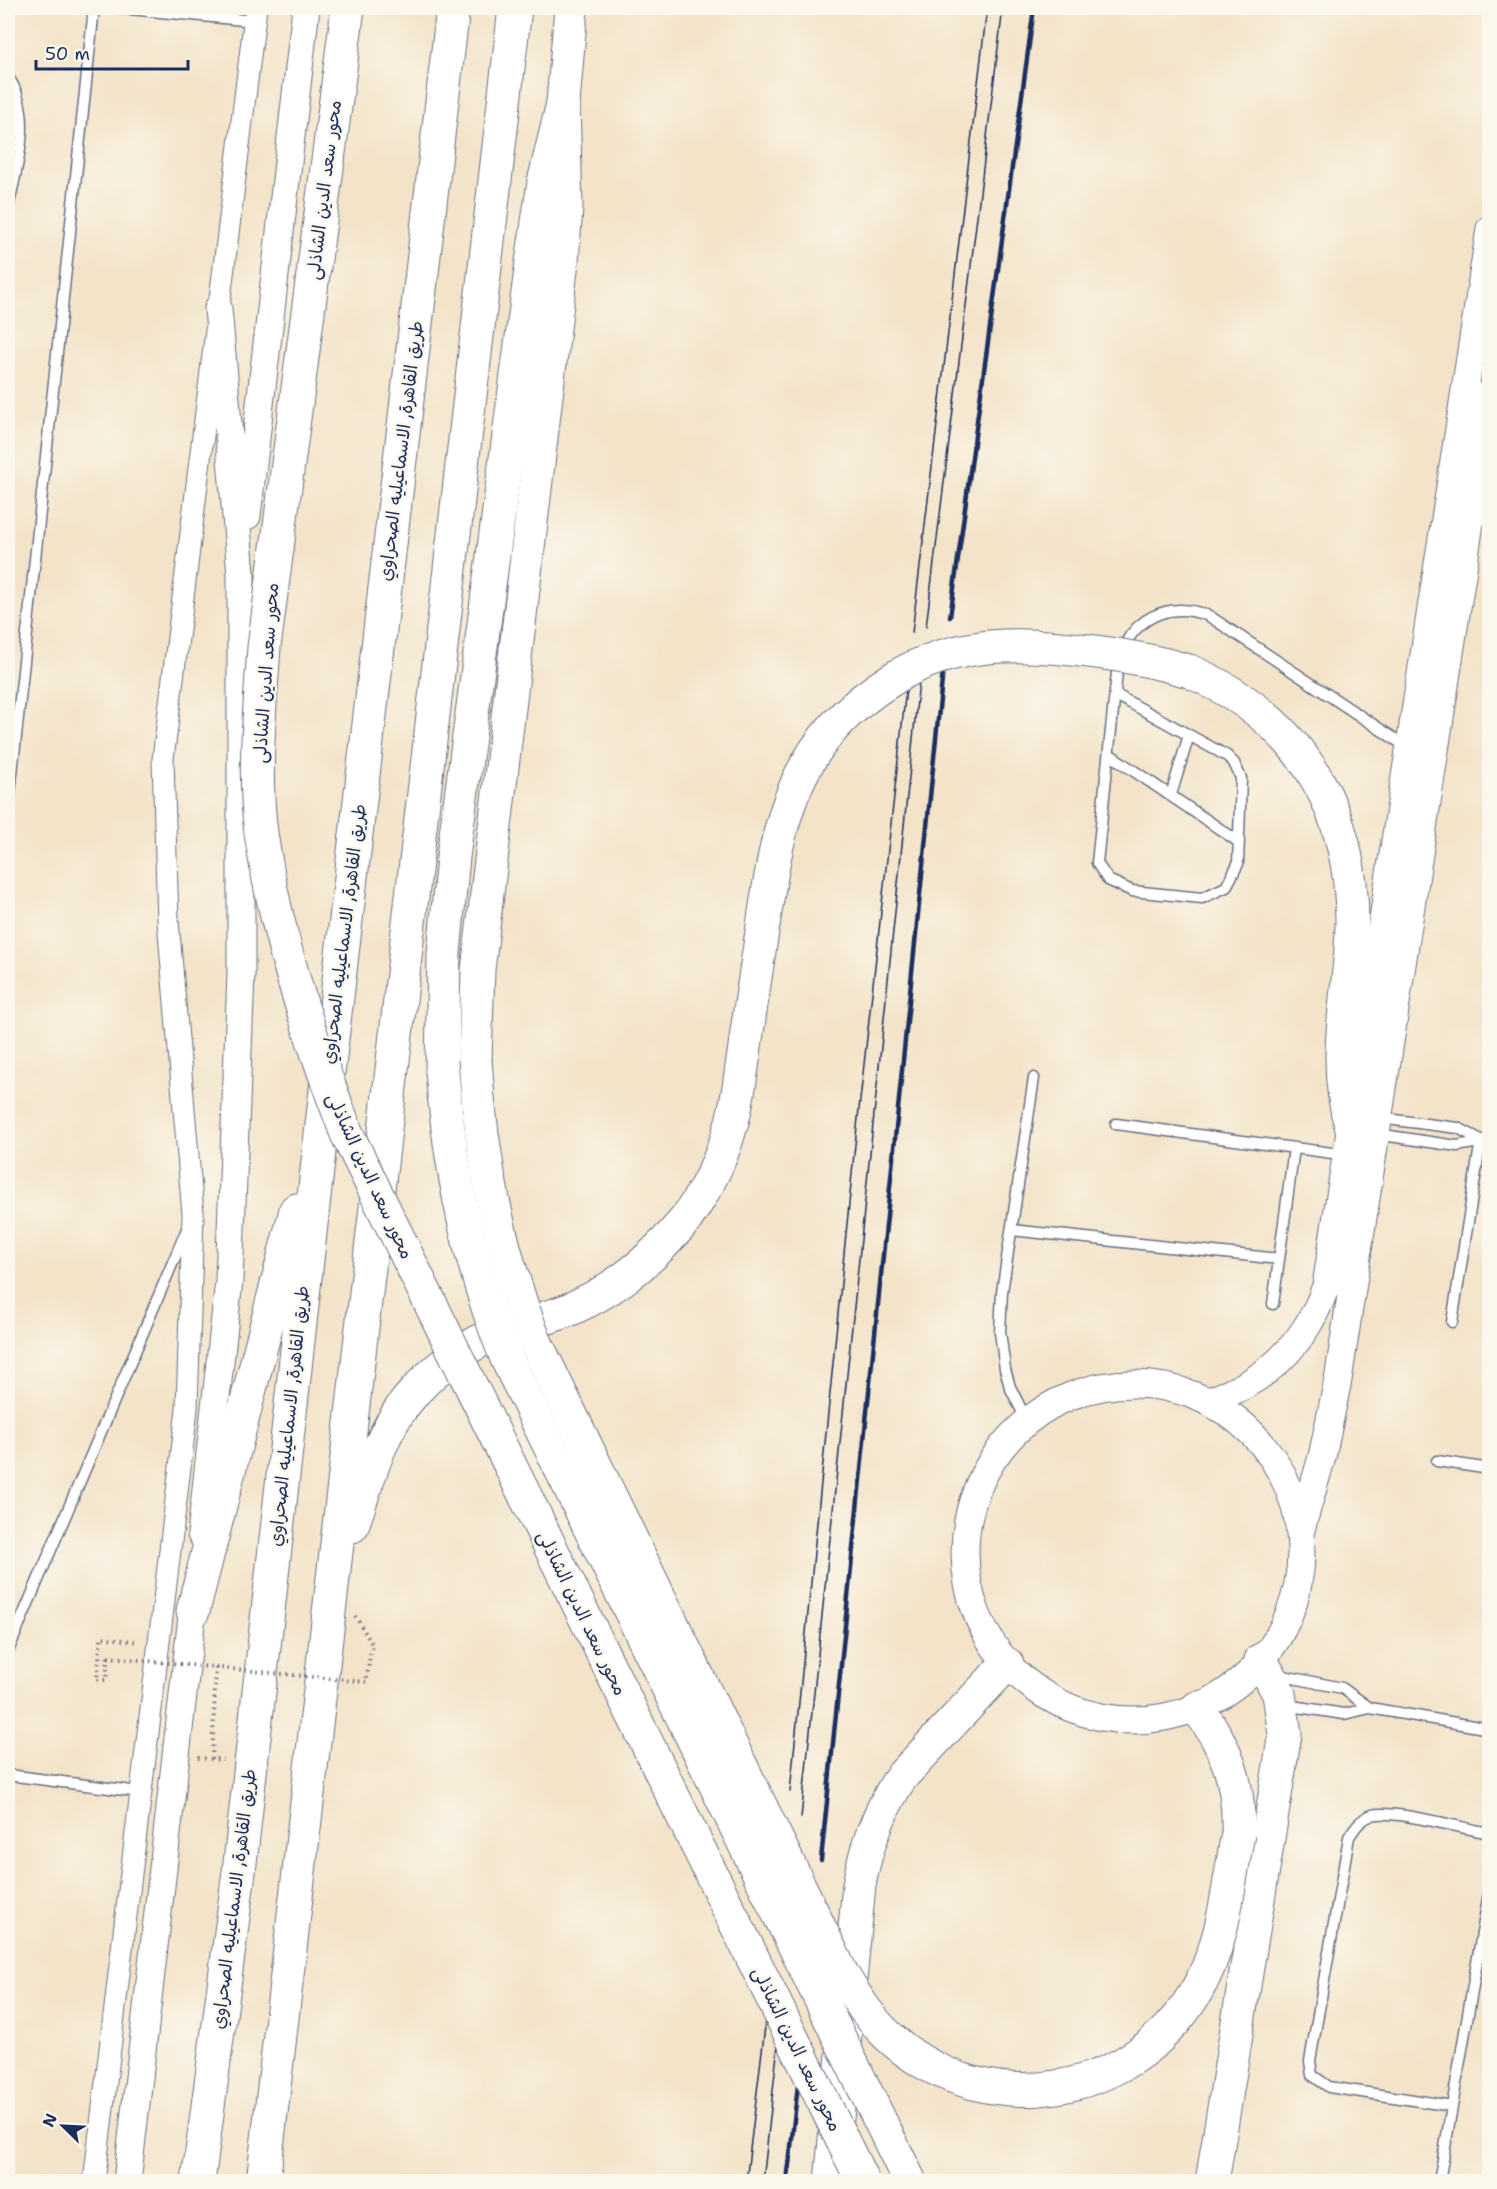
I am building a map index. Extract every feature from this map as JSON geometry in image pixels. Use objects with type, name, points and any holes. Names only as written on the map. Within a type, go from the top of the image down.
[{"type":"highway","name":"محور سعد الدين الشاذلى","points":[[348,8],[264,647],[258,739],[261,832],[277,919],[314,1046],[347,1134],[863,2181]]},
{"type":"highway","name":"طريق القاهرة, الاسماعيليه الصحراوي","points":[[198,2181],[251,1762],[323,1116],[453,8]]},
{"type":"highway","points":[[263,2181],[334,1579],[399,990],[515,8]]},
{"type":"highway","points":[[571,8],[562,103],[566,208],[562,261],[478,970],[475,1059],[480,1130],[491,1202],[509,1271],[534,1339],[842,1974],[863,2007],[893,2041],[931,2068],[952,2078],[1009,2091],[1066,2087],[1099,2076],[1130,2060],[1149,2047],[1181,2013],[1205,1974],[1220,1929],[1238,1833],[1238,1794],[1231,1766],[1219,1739],[1197,1708]]},
{"type":"highway","points":[[592,8],[562,103],[544,182],[453,857],[444,953],[442,1071],[456,1189],[469,1247],[507,1359],[910,2181]]},
{"type":"highway","points":[[334,1579],[382,1442],[418,1387],[451,1358],[470,1346],[510,1329],[554,1317],[604,1292],[649,1259],[687,1219],[713,1174],[731,1126],[777,835],[788,802],[808,762],[840,721],[873,692],[902,673],[951,653],[1002,644],[1054,646],[1138,658],[1189,671],[1236,694],[1277,727],[1310,767],[1335,814],[1346,856],[1351,890],[1351,949],[1340,1053],[1342,1092],[1364,1134]]},
{"type":"highway","points":[[193,1611],[282,1259],[323,1116]]},
{"type":"highway","points":[[831,2181],[858,1896],[869,1839],[889,1796],[901,1777],[1007,1664]]},
{"type":"highway","points":[[1212,2181],[1283,1749],[1283,1705],[1266,1666]]},
{"type":"street","points":[[241,574],[306,8]]},
{"type":"street","points":[[94,2181],[187,1409],[193,1214],[168,921],[163,759],[255,14]]},
{"type":"street","points":[[1475,457],[1490,229]]},
{"type":"street","points":[[127,2181],[229,1281],[241,974],[241,574],[218,308]]},
{"type":"street","points":[[1208,1401],[1238,1390],[1266,1373],[1297,1343],[1309,1325],[1326,1286],[1364,1134],[1442,624],[1490,393]]},
{"type":"street","points":[[1300,1533],[1331,1419],[1410,748],[1431,696]]},
{"type":"street","points":[[1115,1384],[1162,1386],[1208,1401],[1247,1428],[1277,1465],[1296,1510],[1300,1533],[1299,1569],[1292,1605],[1266,1666],[1197,1708],[1151,1720],[1103,1718],[1057,1703],[1037,1691],[1007,1664],[988,1639],[977,1617],[968,1587],[964,1547],[967,1522],[982,1477],[994,1456],[1027,1421],[1068,1396],[1115,1384]]},
{"type":"lane","points":[[8,811],[94,8]]},
{"type":"lane","points":[[119,8],[255,14]]},
{"type":"lane","points":[[8,77],[18,96],[23,119],[8,209]]},
{"type":"lane","points":[[1116,695],[1227,756],[1241,778],[1236,872],[1226,887],[1202,898],[1132,891],[1115,886],[1101,872],[1097,863],[1121,650],[1135,628],[1151,616],[1170,610],[1196,611],[1209,616],[1410,748]]},
{"type":"lane","points":[[1171,795],[1189,735]]},
{"type":"lane","points":[[1109,754],[1239,842]]},
{"type":"lane","points":[[1027,1421],[1010,1388],[1001,1351],[1002,1292],[1034,1078]]},
{"type":"lane","points":[[1116,1124],[1294,1148],[1364,1134],[1458,1128],[1485,1140]]},
{"type":"lane","points":[[1364,1134],[1457,1146],[1485,1140]]},
{"type":"lane","points":[[1452,1322],[1485,1140]]},
{"type":"lane","points":[[1273,1304],[1294,1148]]},
{"type":"lane","points":[[8,1651],[193,1214]]},
{"type":"lane","points":[[1012,1230],[1279,1259]]},
{"type":"lane","points":[[1437,1461],[1490,1469]]},
{"type":"lane","points":[[1266,1666],[1342,1688],[1370,1707],[1490,1729]]},
{"type":"lane","points":[[1283,1705],[1344,1714],[1370,1707]]},
{"type":"lane","points":[[8,1775],[140,1792]]},
{"type":"lane","points":[[1452,2106],[1329,2087],[1312,2074],[1310,2061],[1349,1837],[1354,1827],[1363,1819],[1385,1813],[1490,1833]]},
{"type":"lane","points":[[1439,2181],[1490,1887]]},
{"type":"path","points":[[158,1644],[101,1637],[97,1680],[106,1680],[108,1657],[366,1682],[372,1644]]},
{"type":"path","points":[[212,1759],[216,1667]]},
{"type":"path","points":[[175,1756],[251,1762]]},
{"type":"tram line","points":[[912,633],[987,8]]},
{"type":"tram line","points":[[926,627],[1003,8]]},
{"type":"tram line","points":[[801,1818],[919,681]]},
{"type":"tram line","points":[[790,1792],[854,1154],[906,689]]},
{"type":"tram line","points":[[746,2182],[767,2010]]},
{"type":"tram line","points":[[763,2182],[779,2035]]},
{"type":"railway","points":[[950,617],[1034,8]]},
{"type":"railway","points":[[821,1860],[943,670]]},
{"type":"railway","points":[[787,2182],[799,2076]]}]
